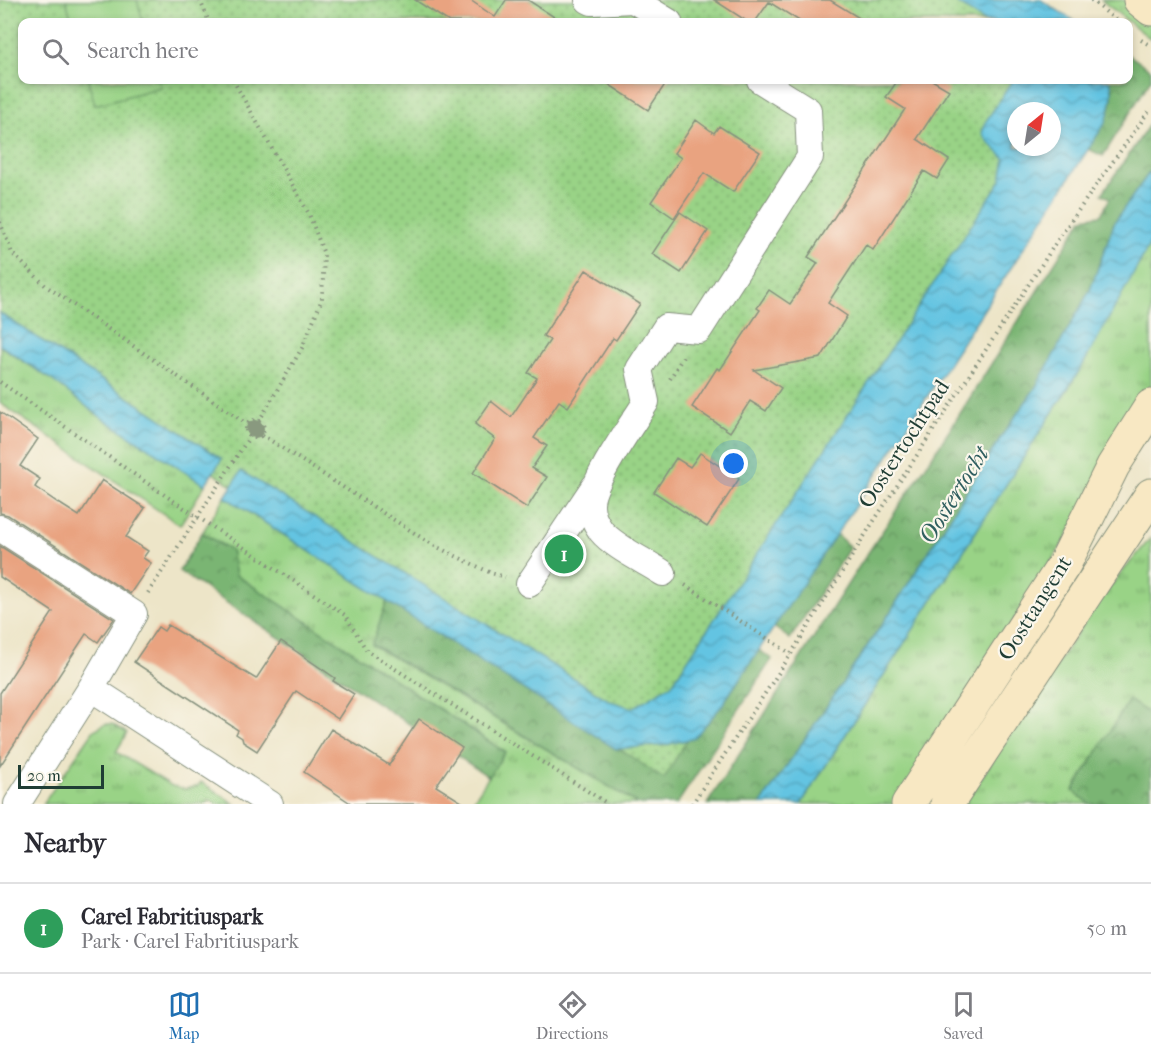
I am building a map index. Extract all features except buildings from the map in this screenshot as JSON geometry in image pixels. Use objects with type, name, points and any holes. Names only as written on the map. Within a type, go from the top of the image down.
[{"type":"main road","points":[[1140,0],[1151,9]]},
{"type":"main road","name":"Oosttangent","points":[[908,804],[1065,563],[1113,466],[1151,406]]},
{"type":"main road","name":"Oosttangent","points":[[947,804],[1151,495]]},
{"type":"street","points":[[588,0],[592,3],[633,0],[662,18]]},
{"type":"street","points":[[529,584],[595,487],[646,402],[639,369],[666,327],[699,330],[810,157],[808,110],[766,84]]},
{"type":"street","points":[[595,487],[591,505],[594,519],[602,531],[611,540],[663,573]]},
{"type":"street","points":[[0,528],[134,614],[91,688],[17,804]]},
{"type":"street","points":[[91,688],[270,804]]},
{"type":"path","points":[[200,0],[207,18]]},
{"type":"path","points":[[1091,0],[1114,18]]},
{"type":"path","points":[[235,84],[309,214],[324,254],[322,299],[303,348],[259,421]]},
{"type":"path","name":"Oostertochtpad","points":[[692,804],[1061,235],[1151,108]]},
{"type":"path","points":[[0,222],[12,253],[46,286],[247,424]]},
{"type":"path","points":[[646,402],[665,387],[699,330]]},
{"type":"path","points":[[0,382],[345,615],[367,651],[608,804]]},
{"type":"path","points":[[247,424],[252,420],[259,421],[263,426],[262,435]]},
{"type":"path","points":[[247,424],[247,432],[250,436],[256,438],[262,435]]},
{"type":"path","points":[[262,435],[433,545],[491,573],[529,584]]},
{"type":"path","points":[[134,614],[250,436]]},
{"type":"path","points":[[663,573],[714,603],[791,654]]},
{"type":"green space","points":[[0,0],[1004,0],[1033,18],[18,18],[18,84],[1069,84],[1058,102],[1007,102],[1007,156],[1028,156],[664,779],[0,328]]},
{"type":"green space","points":[[66,0],[137,0],[142,18],[71,18]]},
{"type":"green space","points":[[1101,0],[1124,0],[1151,23],[1151,39],[1133,25],[1133,18],[1124,18]]},
{"type":"green space","points":[[1133,58],[1151,70],[1151,79],[1103,156],[1088,149],[1107,116],[1111,84],[1133,84]]},
{"type":"green space","points":[[89,84],[160,84],[161,87],[95,105]]},
{"type":"green space","points":[[1151,122],[1151,170],[1115,221],[1090,290],[1034,390],[1003,434],[891,611],[761,804],[707,804],[949,431],[1083,218],[1101,215],[1110,198],[1102,194]]},
{"type":"green space","points":[[1151,242],[1151,386],[1139,403],[1065,540],[897,804],[801,804],[1081,368]]},
{"type":"green space","points":[[0,346],[52,380],[102,418],[205,485],[180,525],[0,403]]},
{"type":"green space","points":[[225,497],[387,601],[372,645],[638,804],[471,804],[505,752],[235,575],[231,550],[202,533]]},
{"type":"green space","points":[[202,533],[231,550],[236,575],[505,752],[489,777],[179,571]]},
{"type":"green space","points":[[836,534],[850,547],[790,639],[774,627]]},
{"type":"green space","points":[[1151,538],[1151,715],[1129,700],[1073,791],[1091,804],[964,804],[1102,596]]},
{"type":"green space","points":[[387,601],[616,749],[720,708],[759,650],[772,659],[677,804],[638,804],[372,644]]},
{"type":"green space","points":[[1129,700],[1151,715],[1151,804],[1091,804],[1073,791]]},
{"type":"green space","points":[[105,724],[112,724],[127,733],[116,752],[172,786],[185,789],[198,786],[201,782],[235,804],[217,804],[209,799],[206,804],[43,804],[94,730]]},
{"type":"water","points":[[952,0],[1041,0],[1070,18],[980,18]]},
{"type":"water","points":[[1010,84],[1111,84],[1112,95],[1106,122],[876,475],[720,708],[694,738],[666,745],[616,749],[225,497],[241,471],[610,701],[633,708],[672,684],[1001,180],[1005,159],[982,133],[986,121]]},
{"type":"water","points":[[1151,170],[1151,242],[1081,368],[801,804],[761,804],[891,611],[1003,434],[1034,390],[1090,290],[1115,221]]},
{"type":"water","points":[[0,313],[222,459],[205,485],[102,418],[52,380],[0,345]]},
{"type":"place","name":"Carel Fabritiuspark","points":[[564,554]]},
{"type":"water label","name":"Oostertocht","points":[[954,495]]}]
